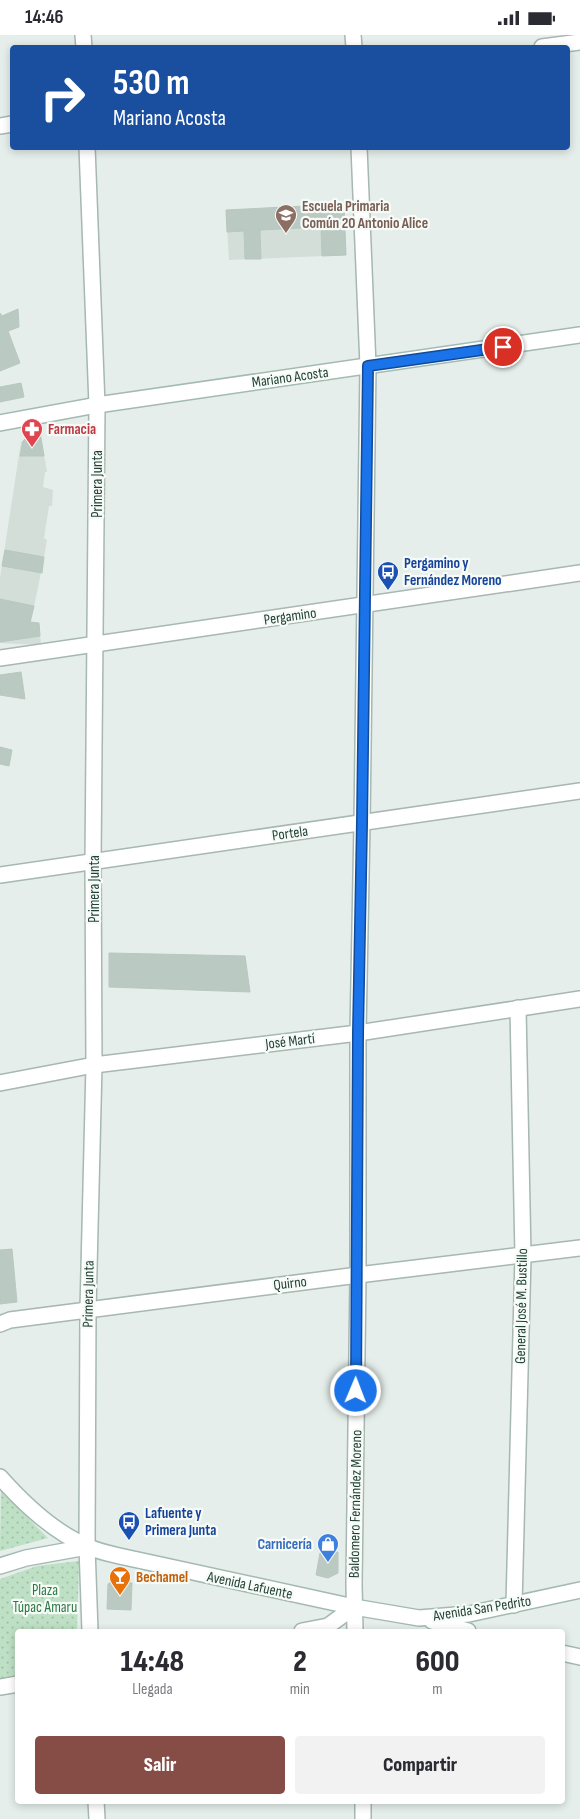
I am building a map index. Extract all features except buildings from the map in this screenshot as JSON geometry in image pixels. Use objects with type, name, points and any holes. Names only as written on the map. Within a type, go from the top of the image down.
[{"type":"street","points":[[557,45],[580,42]]},
{"type":"street","name":"Primera Junta","points":[[87,150],[97,405],[94,1065],[88,1310],[90,1629]]},
{"type":"street","name":"Baldomero Fernández Moreno","points":[[355,1629],[358,1033],[368,366],[359,150]]},
{"type":"street","name":"Mariano Acosta","points":[[0,423],[97,405],[580,335]]},
{"type":"street","name":"Pergamino","points":[[0,658],[580,573]]},
{"type":"street","name":"Portela","points":[[0,875],[580,791]]},
{"type":"street","name":"José Martí","points":[[0,1083],[94,1065],[358,1033],[580,999]]},
{"type":"street","name":"General José M. Bustillo","points":[[514,1605],[523,1256],[518,1007]]},
{"type":"street","name":"Quirno","points":[[0,1324],[10,1320],[358,1275],[580,1249]]},
{"type":"street","name":"Avenida Lafuente","points":[[0,1477],[32,1509],[54,1526],[88,1547],[124,1557],[354,1607]]},
{"type":"street","name":"Avenida Lafuente","points":[[0,1566],[34,1556],[88,1547]]},
{"type":"street","name":"Avenida San Pedrito","points":[[354,1607],[419,1618],[469,1614],[580,1590]]},
{"type":"street","points":[[312,1629],[328,1626],[354,1607]]},
{"type":"street","points":[[419,1618],[460,1629]]},
{"type":"street","points":[[565,1654],[580,1657]]},
{"type":"street","points":[[0,1687],[15,1684]]},
{"type":"street","points":[[96,1804],[96,1819]]},
{"type":"street","points":[[363,1804],[363,1819]]},
{"type":"shaded area","name":"Escuela Primaria Común 20 Antonio Alice","points":[[344,204],[346,255],[229,260],[226,210]]},
{"type":"shaded area","points":[[40,432],[47,472],[45,472],[43,487],[53,490],[52,506],[49,506],[44,538],[47,540],[31,622],[39,623],[41,645],[0,643],[0,578],[21,442],[31,435]]},
{"type":"green space","points":[[1,1486],[17,1507],[48,1538],[0,1551]]},
{"type":"green space","name":"Plaza Túpac Amaru","points":[[79,1561],[77,1629],[15,1629],[15,1678],[0,1681],[0,1579],[37,1566]]},
{"type":"place","name":"Escuela Primaria Común 20 Antonio Alice","points":[[286,234]]},
{"type":"place","name":"Farmacia","points":[[32,448]]},
{"type":"place","name":"Pergamino y Fernández Moreno","points":[[388,591]]},
{"type":"place","name":"Lafuente y Primera Junta","points":[[129,1541]]},
{"type":"place","name":"Carnicería","points":[[328,1563]]},
{"type":"place","name":"Bechamel","points":[[120,1596]]},
{"type":"route","points":[[356,1391],[358,1033],[368,366],[503,347]]}]
